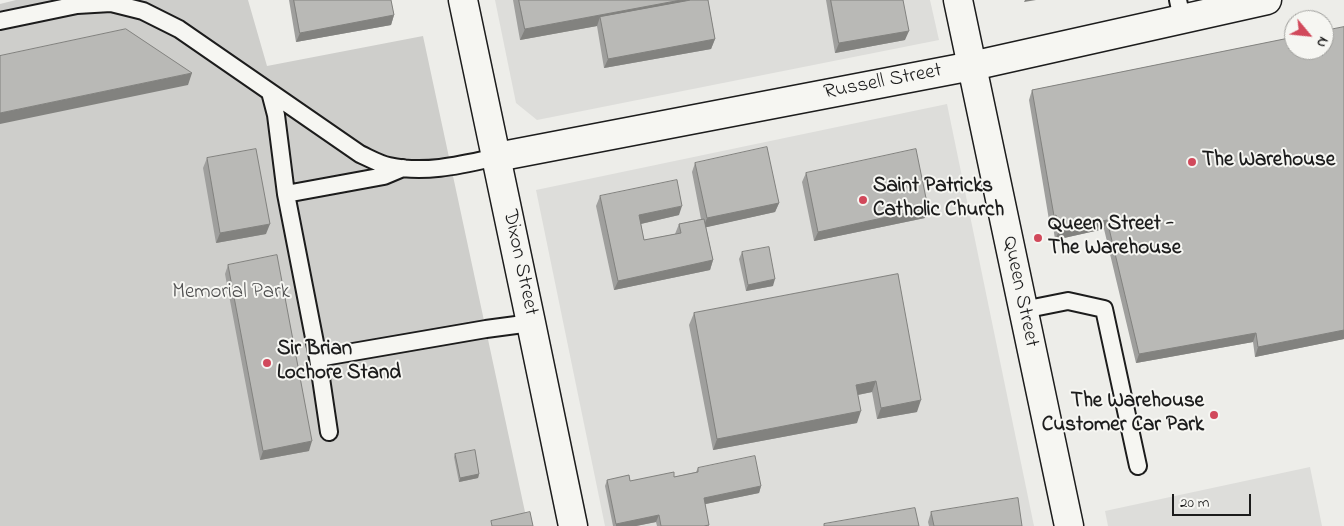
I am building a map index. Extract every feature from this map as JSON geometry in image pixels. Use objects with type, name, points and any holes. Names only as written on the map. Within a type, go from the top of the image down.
[{"type":"street","name":"Dixon Street","points":[[463,0],[573,526]]},
{"type":"street","name":"Queen Street","points":[[958,0],[1068,526]]},
{"type":"street","name":"Russell Street","points":[[496,157],[972,66],[1180,10],[1267,0]]},
{"type":"lane","points":[[0,21],[77,5],[111,3],[143,11],[179,28],[360,154],[387,166],[420,170],[450,167],[496,157]]},
{"type":"lane","points":[[270,92],[276,115],[286,194],[318,358],[329,432]]},
{"type":"lane","points":[[286,194],[384,176],[404,168]]},
{"type":"lane","points":[[1023,310],[1068,301],[1104,309],[1138,466]]},
{"type":"lane","points":[[318,358],[531,322]]},
{"type":"shaded area","points":[[495,0],[930,0],[939,40],[537,120],[516,103]]},
{"type":"shaded area","points":[[947,104],[1034,526],[605,526],[536,190]]},
{"type":"shaded area","points":[[1310,467],[1322,526],[1108,526],[1105,511]]},
{"type":"green space","name":"Memorial Park","points":[[16,0],[248,0],[267,66],[423,36],[528,526],[0,526],[0,4]]},
{"type":"building","points":[[294,0],[391,0],[394,15],[300,33]]},
{"type":"building","points":[[519,0],[681,0],[525,29]]},
{"type":"building","points":[[691,0],[708,0],[715,39],[608,59],[600,17]]},
{"type":"building","points":[[831,0],[903,0],[909,31],[839,43]]},
{"type":"building","name":"The Warehouse","points":[[1344,27],[1344,330],[1258,347],[1256,333],[1139,354],[1107,220],[1059,231],[1056,215],[1054,216],[1032,90],[1284,39],[1284,60],[1334,60],[1334,29]]},
{"type":"building","points":[[126,29],[192,73],[0,113],[0,56]]},
{"type":"building","points":[[767,147],[779,203],[707,218],[695,163]]},
{"type":"building","points":[[256,149],[270,224],[220,233],[207,158]]},
{"type":"building","name":"Saint Patricks Catholic Church","points":[[916,149],[928,208],[818,232],[806,173]]},
{"type":"building","points":[[677,180],[682,206],[639,215],[644,240],[681,233],[679,224],[704,219],[713,260],[618,281],[600,196]]},
{"type":"building","points":[[769,247],[775,279],[748,285],[742,252]]},
{"type":"building","name":"Sir Brian Lochore Stand","points":[[277,255],[312,441],[263,451],[228,265]]},
{"type":"building","points":[[898,274],[921,400],[881,408],[876,381],[856,385],[861,411],[717,439],[694,313]]},
{"type":"building","points":[[475,450],[479,474],[460,478],[455,454]]},
{"type":"building","points":[[755,456],[761,486],[704,498],[709,525],[661,526],[659,515],[616,524],[607,480],[629,475],[630,481],[674,472],[674,477],[698,472],[698,468]]},
{"type":"building","points":[[1018,498],[1022,526],[934,526],[931,512]]},
{"type":"building","points":[[915,508],[919,526],[824,526],[824,524]]},
{"type":"building","points":[[530,512],[533,526],[492,526],[491,521]]},
{"type":"place","name":"The Warehouse","points":[[1192,162]]},
{"type":"place","name":"Saint Patricks Catholic Church","points":[[863,200]]},
{"type":"place","name":"Queen Street - The Warehouse","points":[[1038,238]]},
{"type":"place","name":"Sir Brian Lochore Stand","points":[[267,363]]},
{"type":"place","name":"The Warehouse Customer Car Park","points":[[1214,415]]}]
